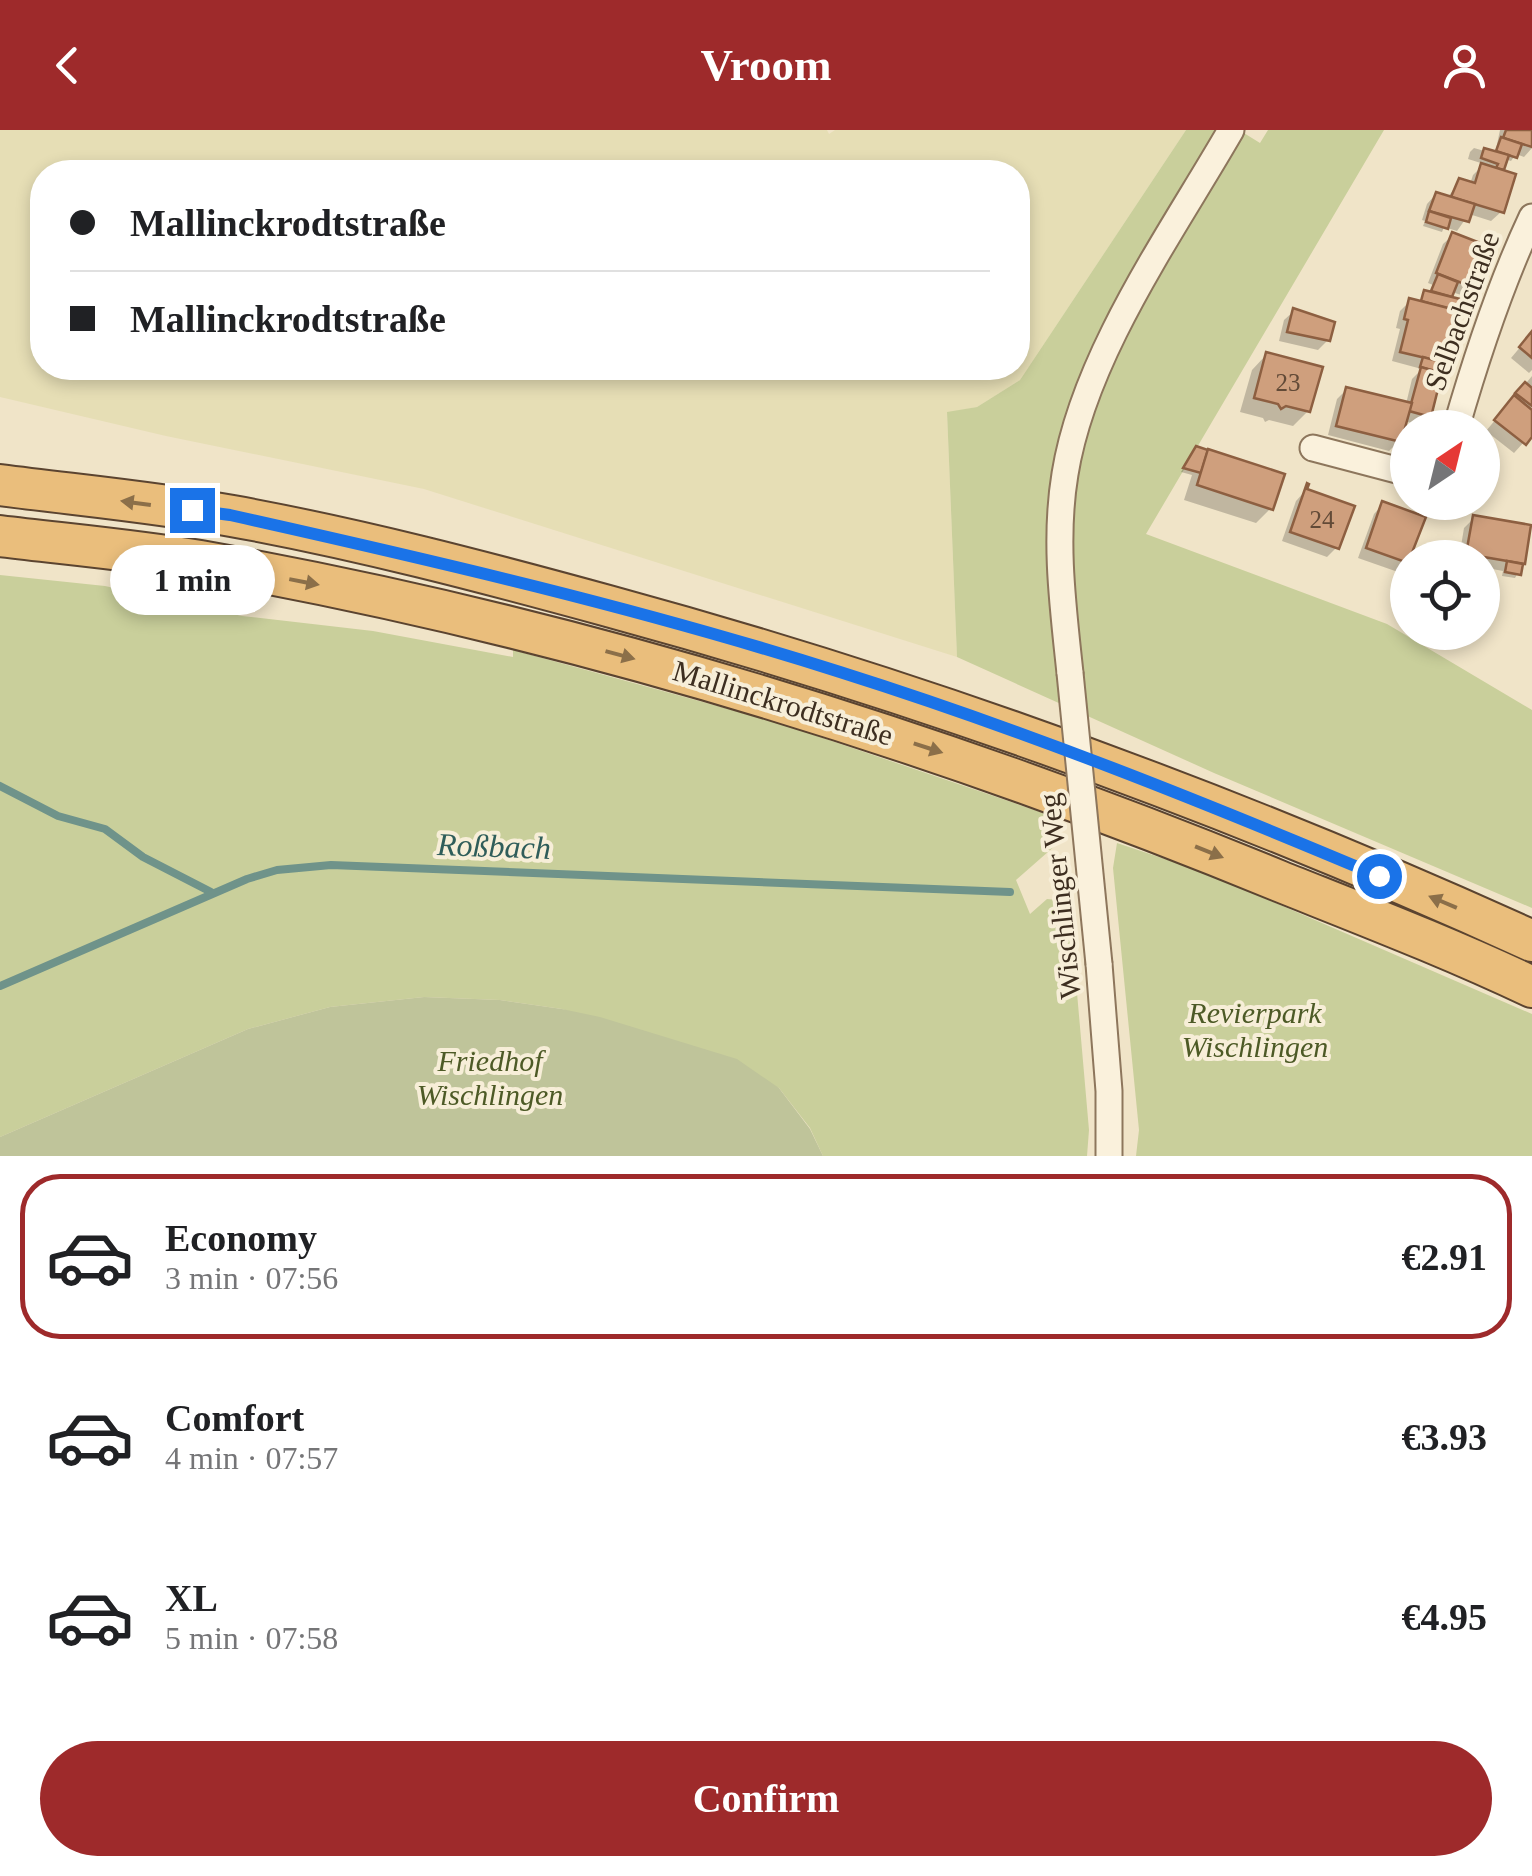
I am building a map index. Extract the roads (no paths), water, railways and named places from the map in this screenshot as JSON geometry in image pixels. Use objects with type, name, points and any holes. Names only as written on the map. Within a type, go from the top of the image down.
[{"type":"highway","name":"Mallinckrodtstraße","points":[[0,485],[230,515],[472,568],[752,646],[1082,754],[1532,941]]},
{"type":"highway","name":"Mallinckrodtstraße","points":[[0,536],[196,561],[364,593],[702,677],[1005,774],[1186,842],[1532,987]]},
{"type":"street","name":"Wischlinger Weg","points":[[1109,1156],[1109,1091],[1100,964],[1059,544],[1064,474],[1072,437],[1114,331],[1230,130]]},
{"type":"street","name":"Selbachstraße","points":[[1461,410],[1510,263],[1532,217]]},
{"type":"street","points":[[1313,448],[1390,467]]},
{"type":"waterway","points":[[0,786],[58,816],[105,829],[143,857],[211,892]]},
{"type":"waterway","name":"Roßbach","points":[[0,986],[247,879],[277,870],[331,865],[1010,892]]},
{"type":"park label","name":"Revierpark Wischlingen","points":[[1255,1030]]},
{"type":"park label","name":"Friedhof Wischlingen","points":[[490,1078]]}]
